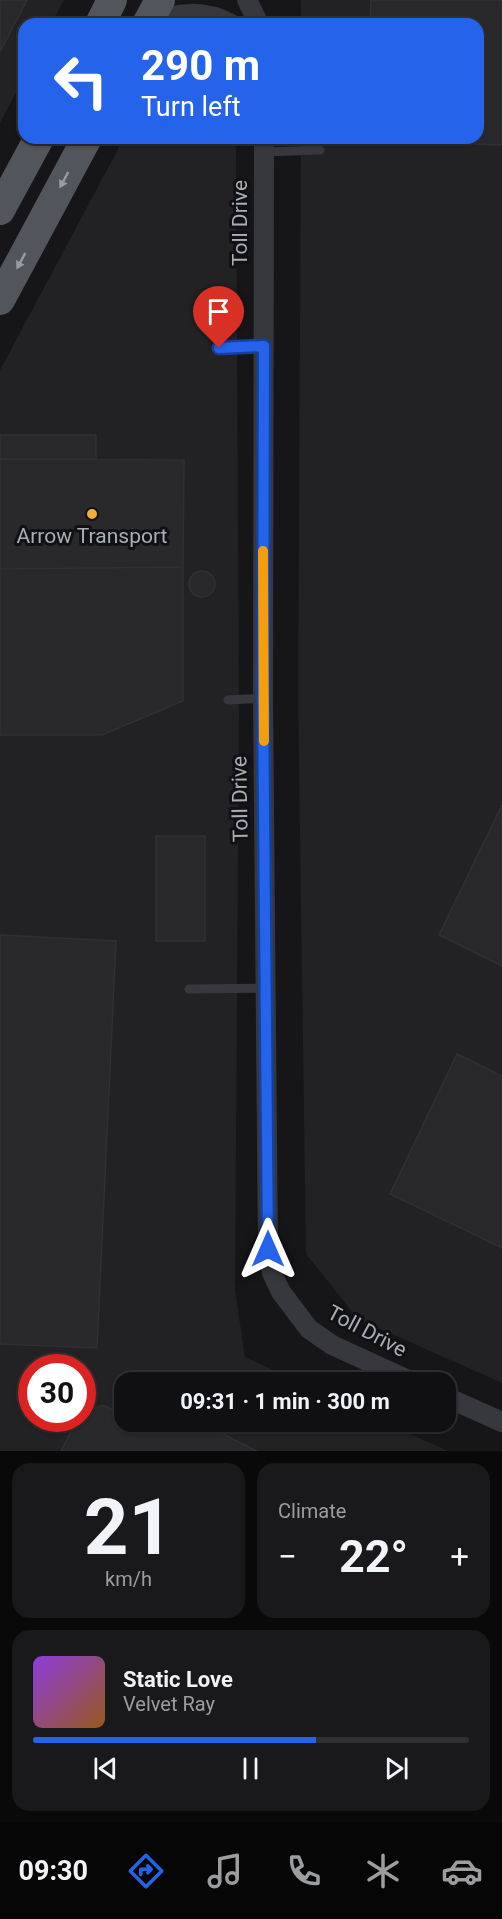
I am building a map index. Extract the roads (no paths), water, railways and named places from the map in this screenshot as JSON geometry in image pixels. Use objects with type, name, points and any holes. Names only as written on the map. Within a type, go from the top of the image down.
[{"type":"main road","points":[[103,18],[112,0]]},
{"type":"main road","points":[[152,18],[160,0]]},
{"type":"main road","points":[[2,206],[36,144]]},
{"type":"main road","points":[[0,300],[84,144]]},
{"type":"street","points":[[247,0],[256,18]]},
{"type":"street","points":[[162,18],[184,13],[205,14],[215,18]]},
{"type":"street","name":"Toll Drive","points":[[264,145],[263,698],[268,1249],[272,1273],[280,1292],[309,1329],[332,1345],[391,1372]]},
{"type":"street","points":[[456,1401],[502,1422]]},
{"type":"lane","points":[[264,145],[321,150]]},
{"type":"lane","points":[[219,348],[264,346]]},
{"type":"lane","points":[[228,700],[263,698]]},
{"type":"lane","points":[[189,989],[266,988]]},
{"type":"place","name":"Arrow Transport","points":[[92,514]]}]
